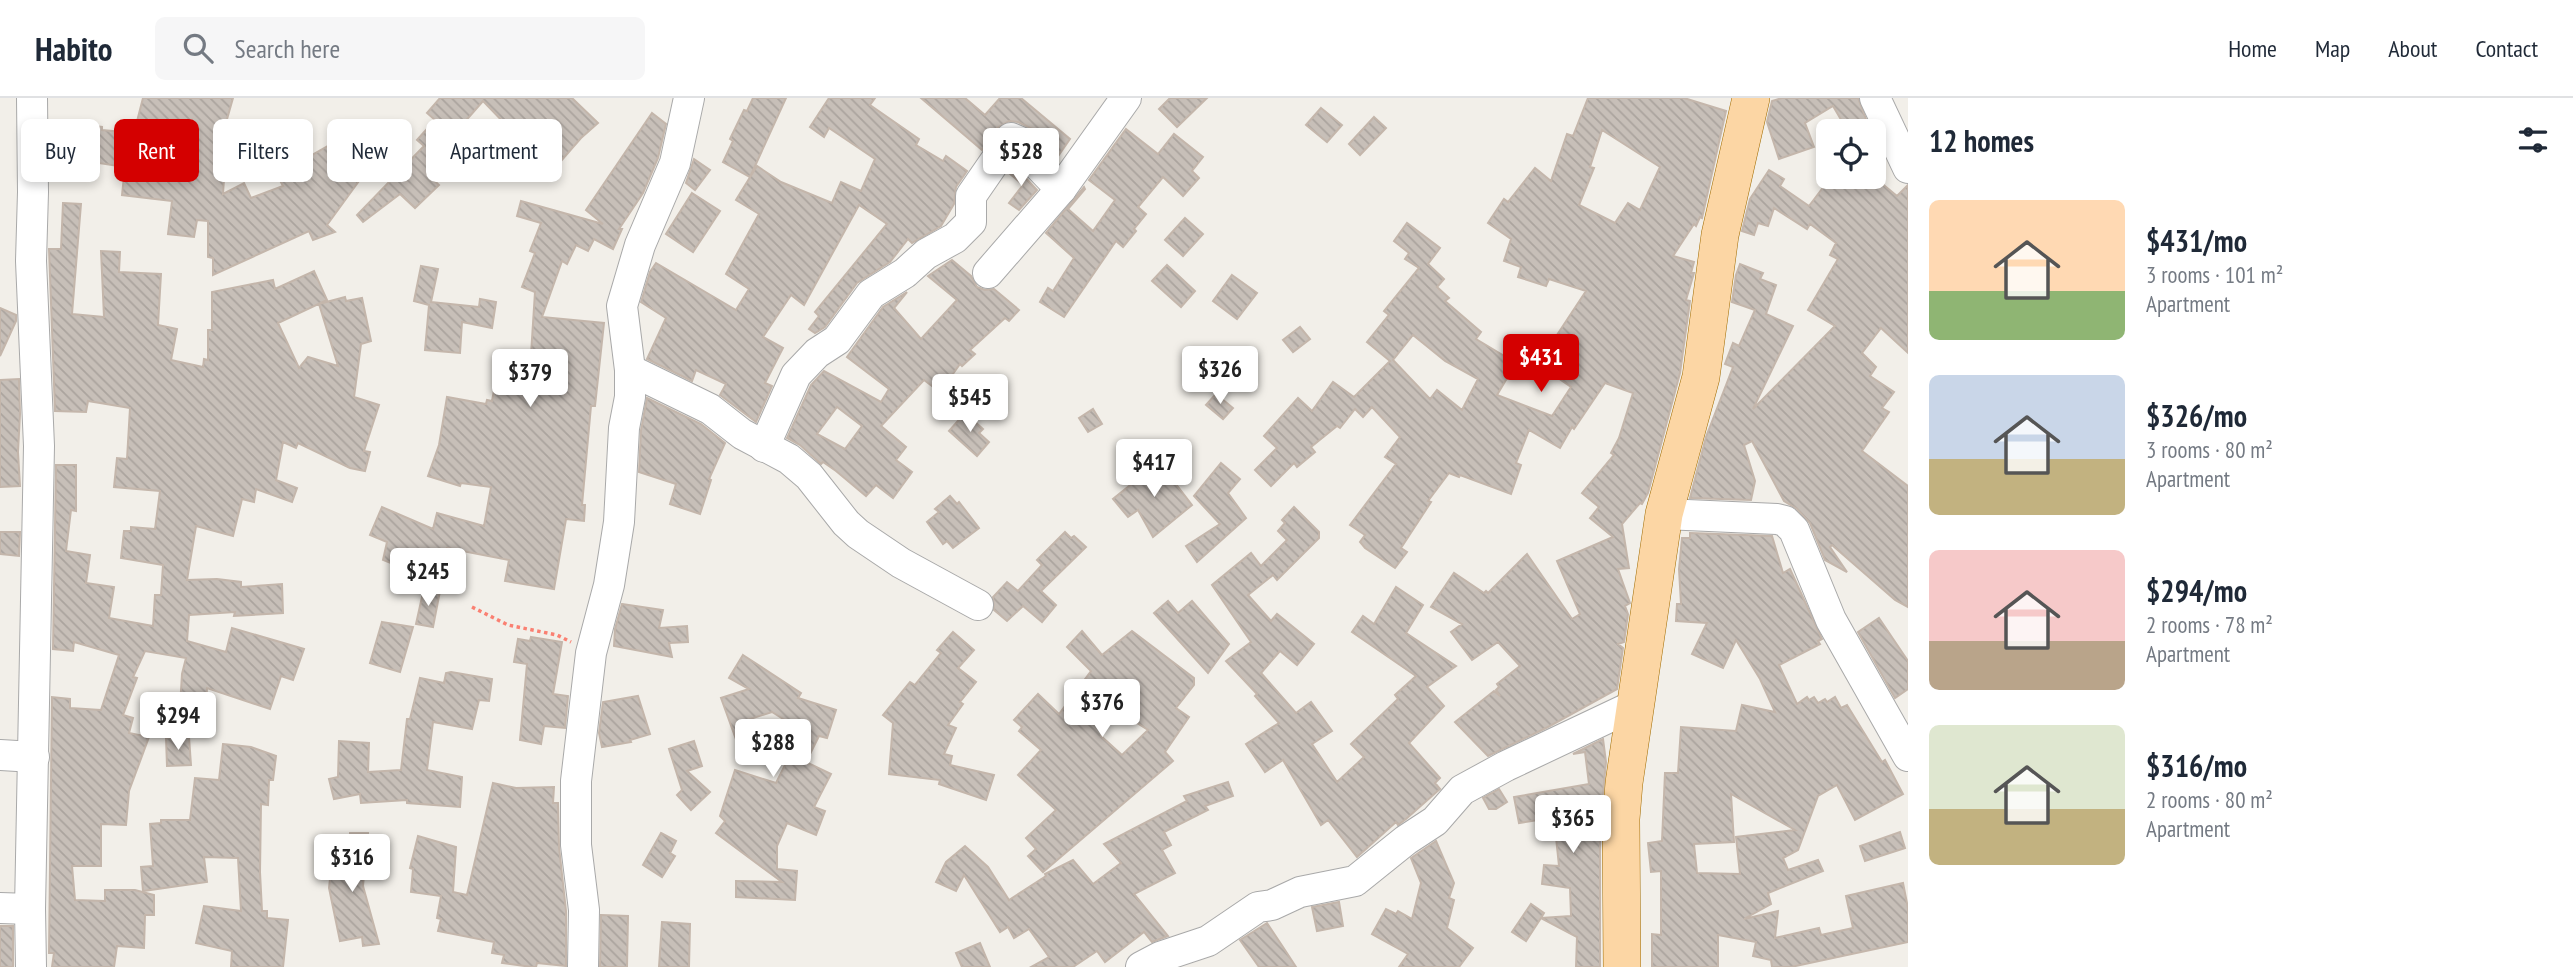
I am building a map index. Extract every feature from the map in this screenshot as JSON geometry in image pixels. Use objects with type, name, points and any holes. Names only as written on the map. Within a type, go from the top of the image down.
[{"type":"main road","points":[[1622,967],[1624,783],[1664,514],[1701,377],[1720,235],[1751,98]]},
{"type":"street","points":[[31,967],[39,446],[31,261],[32,98]]},
{"type":"street","points":[[583,967],[583,910],[575,812],[576,781],[591,653],[609,585],[619,522],[630,370],[622,306],[640,245],[675,163],[689,98]]},
{"type":"street","points":[[988,274],[1061,188],[1126,98]]},
{"type":"street","points":[[1875,98],[1908,168]]},
{"type":"street","points":[[764,447],[796,375],[817,353],[837,340],[871,294],[905,273],[926,254],[955,238],[971,222],[971,196],[1012,138],[1030,146],[1034,160],[1061,188]]},
{"type":"street","points":[[630,370],[710,409],[764,447],[800,467],[858,534],[901,563],[978,605]]},
{"type":"street","points":[[1664,514],[1785,521],[1794,530],[1831,620],[1908,756]]},
{"type":"street","points":[[1141,967],[1160,957],[1208,942],[1258,907],[1272,905],[1300,892],[1354,881],[1435,821],[1462,790],[1506,766],[1637,704]]},
{"type":"street","points":[[0,755],[34,757]]},
{"type":"street","points":[[0,908],[30,909]]},
{"type":"path","points":[[472,607],[508,625],[557,635],[591,653]]},
{"type":"building","points":[[143,98],[233,98],[227,119],[213,119],[213,182],[224,182],[223,194],[244,183],[251,198],[283,186],[281,182],[313,182],[313,155],[327,147],[327,182],[358,182],[327,225],[335,232],[313,240],[309,231],[213,275],[213,258],[208,257],[208,221],[197,220],[194,237],[168,234],[172,201],[122,195],[123,182],[199,182],[199,119],[138,119]]},
{"type":"building","points":[[440,98],[572,98],[598,123],[562,160],[562,119],[500,119],[483,101],[467,119],[434,119],[427,113]]},
{"type":"building","points":[[753,98],[786,98],[750,177],[723,162],[733,141],[730,139]]},
{"type":"building","points":[[829,98],[875,98],[870,105],[919,139],[916,145],[943,161],[946,156],[967,171],[956,187],[954,204],[941,226],[912,243],[908,239],[890,262],[857,283],[825,327],[815,333],[809,329],[819,316],[815,312],[887,224],[859,205],[804,305],[791,295],[763,337],[783,348],[765,383],[772,386],[756,422],[720,395],[726,384],[696,370],[692,381],[647,359],[666,318],[641,302],[650,272],[656,263],[736,310],[749,289],[726,274],[759,214],[736,200],[757,166],[781,182],[832,203],[841,182],[861,191],[875,159],[829,128],[824,137],[810,127]]},
{"type":"building","points":[[921,98],[965,98],[985,115],[1000,98],[1021,98],[1070,139],[1056,159],[1043,134],[1018,122],[1009,121],[997,128],[982,150]]},
{"type":"building","points":[[1170,98],[1207,98],[1177,127],[1159,109]]},
{"type":"building","points":[[1588,98],[1684,98],[1726,111],[1702,218],[1700,217],[1696,226],[1694,224],[1673,256],[1694,262],[1691,273],[1694,273],[1686,300],[1690,301],[1680,373],[1648,493],[1642,504],[1640,503],[1622,524],[1629,568],[1618,569],[1630,603],[1625,606],[1628,614],[1624,642],[1618,644],[1623,648],[1617,689],[1488,756],[1455,722],[1494,691],[1500,696],[1496,690],[1499,687],[1497,684],[1520,666],[1498,642],[1472,660],[1451,632],[1462,624],[1431,607],[1454,573],[1488,593],[1527,554],[1572,619],[1580,614],[1557,561],[1613,537],[1590,518],[1599,507],[1582,493],[1614,455],[1611,453],[1619,438],[1633,393],[1605,383],[1560,448],[1529,430],[1516,463],[1521,465],[1511,494],[1449,473],[1428,501],[1431,502],[1401,548],[1407,552],[1395,568],[1365,548],[1360,542],[1365,535],[1350,525],[1396,464],[1385,457],[1400,437],[1372,407],[1363,417],[1355,409],[1340,428],[1337,426],[1311,447],[1315,452],[1297,467],[1294,463],[1271,486],[1255,470],[1277,448],[1264,436],[1298,398],[1312,411],[1333,382],[1354,397],[1390,361],[1367,342],[1389,315],[1384,311],[1419,268],[1405,259],[1409,253],[1394,241],[1407,223],[1440,248],[1428,264],[1444,279],[1437,287],[1449,298],[1445,301],[1481,332],[1476,339],[1516,363],[1497,395],[1552,416],[1571,387],[1542,367],[1540,370],[1522,358],[1534,338],[1549,347],[1586,291],[1549,279],[1546,286],[1518,277],[1521,267],[1504,261],[1511,239],[1488,223],[1504,199],[1508,202],[1535,168],[1551,181],[1567,134],[1573,136]],"holes":[[[1602,130],[1660,167],[1640,210],[1628,203],[1615,223],[1579,205],[1594,168],[1590,167]],[[1413,335],[1445,361],[1478,379],[1462,410],[1437,390],[1430,399],[1393,360]]]},
{"type":"building","points":[[1782,98],[1858,98],[1866,119],[1841,119],[1833,106],[1805,123],[1814,147],[1779,159],[1767,122],[1772,101]]},
{"type":"building","points":[[1321,108],[1342,125],[1327,142],[1306,125]]},
{"type":"building","points":[[652,113],[666,124],[658,158],[643,193],[619,229],[622,229],[613,249],[594,239],[588,251],[576,245],[567,264],[562,261],[542,317],[604,323],[595,406],[591,406],[582,505],[585,505],[584,521],[566,519],[554,589],[505,581],[509,560],[447,548],[446,556],[436,555],[426,577],[383,560],[387,542],[370,535],[382,507],[433,529],[437,513],[484,526],[491,487],[461,483],[460,486],[428,476],[439,445],[447,397],[486,404],[487,400],[492,401],[499,364],[530,370],[535,292],[522,287],[535,253],[530,251],[541,223],[517,216],[521,201],[603,224],[586,210]]},
{"type":"building","points":[[1374,117],[1386,128],[1360,155],[1349,144]]},
{"type":"building","points":[[100,127],[102,130],[114,131],[114,165],[100,163]]},
{"type":"building","points":[[1126,129],[1158,154],[1174,134],[1203,157],[1192,171],[1199,178],[1183,196],[1163,177],[1138,207],[1146,214],[1134,229],[1136,231],[1123,247],[1116,241],[1064,317],[1040,302],[1048,288],[1053,291],[1074,258],[1046,233],[1084,187],[1068,209],[1093,231],[1115,200],[1089,180]]},
{"type":"building","points":[[426,130],[426,182],[436,182],[439,185],[415,208],[400,194],[363,222],[357,215],[389,182],[412,182],[412,158],[424,146],[417,140]]},
{"type":"building","points":[[694,159],[710,170],[695,190],[686,183]]},
{"type":"building","points":[[1016,162],[1021,173],[1037,190],[1019,210],[1009,203],[1023,185],[1008,172]]},
{"type":"building","points":[[1769,170],[1784,179],[1780,186],[1809,206],[1822,189],[1886,187],[1897,196],[1908,185],[1908,353],[1881,328],[1862,353],[1876,367],[1870,376],[1894,392],[1882,408],[1889,412],[1862,451],[1908,486],[1908,607],[1895,600],[1832,545],[1830,547],[1847,572],[1825,560],[1810,523],[1797,509],[1784,501],[1752,441],[1744,445],[1755,481],[1751,500],[1690,498],[1706,437],[1733,367],[1725,364],[1733,343],[1739,346],[1755,310],[1732,302],[1740,264],[1763,273],[1760,279],[1776,285],[1766,314],[1793,326],[1753,409],[1835,326],[1808,310],[1838,259],[1830,255],[1836,243],[1810,224],[1807,229],[1774,208],[1768,226],[1758,223],[1754,235],[1742,231],[1750,199]]},
{"type":"building","points":[[692,193],[720,211],[693,252],[666,234]]},
{"type":"building","points":[[63,203],[81,204],[72,314],[104,317],[101,251],[120,252],[119,272],[161,274],[158,325],[177,329],[171,360],[203,367],[204,359],[208,360],[208,330],[212,330],[212,292],[273,280],[275,289],[314,271],[327,300],[278,323],[299,368],[308,357],[338,366],[319,304],[345,297],[346,301],[362,298],[371,341],[361,344],[354,397],[379,405],[364,451],[370,452],[365,471],[350,468],[298,443],[296,448],[283,442],[276,480],[297,488],[292,502],[256,489],[254,502],[242,499],[233,536],[196,526],[187,580],[217,579],[241,582],[241,587],[282,584],[283,613],[189,615],[187,641],[226,652],[232,628],[304,649],[293,680],[281,676],[270,709],[207,688],[205,726],[179,724],[182,674],[186,658],[145,651],[133,677],[137,678],[123,715],[133,718],[129,733],[149,737],[129,791],[126,825],[101,824],[101,866],[72,866],[75,900],[105,901],[105,890],[135,890],[154,895],[154,915],[145,915],[144,948],[117,946],[114,967],[52,967],[54,953],[49,953],[52,697],[70,699],[70,708],[101,710],[119,655],[74,642],[73,651],[53,649],[56,465],[76,465],[76,511],[71,510],[66,551],[90,555],[86,583],[114,587],[109,618],[153,626],[155,595],[161,595],[163,565],[121,558],[124,531],[131,531],[131,527],[155,529],[160,491],[114,487],[117,458],[127,459],[130,408],[88,401],[86,412],[55,411],[49,249],[61,249]]},
{"type":"building","points":[[1185,218],[1203,234],[1183,256],[1165,240]]},
{"type":"building","points":[[952,260],[971,276],[977,287],[994,289],[1019,310],[1009,321],[1005,318],[970,350],[975,354],[962,366],[960,364],[940,392],[924,380],[881,426],[906,447],[896,460],[912,472],[893,498],[876,485],[866,496],[836,471],[823,462],[821,464],[800,445],[787,438],[811,385],[824,371],[881,402],[889,389],[847,357],[883,307],[907,292],[894,308],[921,339],[957,300],[928,276]],"holes":[[[837,407],[862,426],[845,449],[817,434]]]},
{"type":"building","points":[[1167,265],[1195,291],[1181,307],[1152,281]]},
{"type":"building","points":[[421,266],[438,269],[431,302],[479,307],[480,299],[496,302],[492,328],[462,322],[460,353],[425,350],[429,305],[414,301]]},
{"type":"building","points":[[1232,275],[1257,293],[1237,319],[1213,301]]},
{"type":"building","points":[[0,308],[16,315],[16,321],[0,356]]},
{"type":"building","points":[[1300,327],[1310,339],[1293,352],[1283,340]]},
{"type":"building","points":[[19,379],[20,486],[0,487],[0,380]]},
{"type":"building","points":[[1216,394],[1233,408],[1223,419],[1206,405]]},
{"type":"building","points":[[647,398],[701,424],[725,443],[709,479],[711,480],[700,514],[670,504],[676,484],[639,472],[641,430]]},
{"type":"building","points":[[1093,409],[1102,424],[1088,432],[1079,418]]},
{"type":"building","points":[[965,413],[983,429],[979,433],[989,442],[977,456],[949,431]]},
{"type":"building","points":[[1159,462],[1192,505],[1153,537],[1138,510],[1128,517],[1113,499]]},
{"type":"building","points":[[1221,463],[1240,479],[1228,493],[1246,518],[1197,562],[1186,546],[1220,524],[1194,496]]},
{"type":"building","points":[[950,496],[957,504],[959,502],[979,528],[953,548],[947,541],[943,544],[927,522],[939,512],[935,509]]},
{"type":"building","points":[[1294,507],[1319,532],[1319,538],[1277,580],[1273,575],[1248,595],[1271,621],[1277,614],[1314,644],[1297,665],[1280,651],[1261,673],[1296,713],[1311,702],[1332,731],[1312,744],[1337,782],[1364,757],[1351,744],[1398,699],[1395,695],[1416,676],[1352,632],[1363,616],[1374,624],[1396,587],[1423,605],[1406,633],[1456,666],[1427,687],[1444,706],[1409,743],[1440,778],[1435,783],[1440,789],[1398,825],[1396,822],[1357,857],[1328,820],[1321,825],[1283,760],[1265,772],[1246,744],[1279,723],[1255,696],[1257,694],[1226,661],[1251,642],[1212,585],[1251,553],[1261,566],[1287,540],[1278,531],[1285,523],[1282,520]]},
{"type":"building","points":[[0,532],[20,532],[19,556],[0,554]]},
{"type":"building","points":[[1065,532],[1086,547],[1041,591],[1056,605],[1042,622],[1023,606],[1007,621],[994,610],[993,597],[1007,582],[1018,591],[1042,565],[1037,560]]},
{"type":"building","points":[[1690,533],[1772,536],[1783,573],[1790,569],[1822,639],[1818,641],[1820,644],[1779,665],[1797,704],[1807,697],[1809,700],[1814,697],[1818,703],[1835,697],[1841,708],[1847,705],[1882,762],[1885,760],[1903,794],[1855,820],[1837,785],[1818,796],[1798,850],[1783,858],[1788,870],[1818,860],[1823,871],[1768,893],[1771,904],[1744,919],[1778,911],[1775,938],[1819,928],[1821,935],[1853,928],[1846,896],[1903,883],[1908,908],[1908,942],[1791,967],[1772,967],[1771,960],[1753,956],[1756,942],[1718,935],[1718,967],[1652,967],[1652,934],[1661,935],[1661,871],[1651,872],[1648,843],[1662,841],[1665,773],[1678,773],[1681,727],[1736,731],[1742,705],[1775,712],[1760,679],[1736,640],[1723,668],[1692,654],[1707,623],[1676,621],[1677,604],[1681,604],[1679,569],[1682,538],[1690,538]],"holes":[[[1731,794],[1795,830],[1736,837],[1740,874],[1697,873],[1694,844],[1734,842]]]},
{"type":"building","points":[[424,588],[440,591],[433,627],[416,624]]},
{"type":"building","points":[[1168,601],[1178,613],[1192,601],[1229,644],[1208,673],[1154,613]]},
{"type":"building","points":[[622,604],[663,610],[659,628],[687,626],[688,642],[669,643],[672,657],[614,646],[615,629]]},
{"type":"building","points":[[1879,618],[1908,661],[1908,689],[1895,698],[1858,632]]},
{"type":"building","points":[[382,622],[413,627],[400,672],[370,663]]},
{"type":"building","points":[[1082,631],[1102,655],[1132,631],[1194,678],[1194,685],[1176,708],[1189,717],[1165,752],[1173,761],[1043,872],[1028,856],[1036,849],[1026,838],[1056,810],[1018,775],[1041,750],[1019,731],[1022,727],[1014,720],[1038,694],[1059,714],[1091,671],[1067,647]],"holes":[[[1118,711],[1148,730],[1122,755],[1101,736]]]},
{"type":"building","points":[[953,632],[974,650],[958,668],[976,682],[960,702],[963,704],[948,725],[956,728],[944,754],[952,756],[950,765],[994,775],[986,800],[939,784],[940,780],[889,774],[893,723],[883,715],[910,682],[915,685],[941,653],[937,650]]},
{"type":"building","points":[[531,637],[562,642],[553,694],[568,696],[565,728],[544,726],[541,744],[520,740],[527,664],[514,662],[518,639],[530,641]]},
{"type":"building","points":[[743,655],[801,693],[798,698],[836,710],[827,738],[819,736],[806,762],[831,774],[814,807],[825,811],[816,835],[787,823],[777,846],[777,869],[797,871],[795,900],[736,897],[736,881],[782,882],[716,833],[725,821],[720,816],[735,770],[776,783],[802,731],[772,712],[747,720],[742,756],[721,698],[749,689],[729,678]]},
{"type":"building","points":[[446,673],[492,679],[489,701],[479,700],[472,729],[433,722],[427,770],[462,777],[460,807],[407,803],[407,800],[361,803],[360,794],[334,799],[329,779],[338,777],[339,741],[369,743],[368,772],[401,770],[407,719],[410,719],[420,678],[444,683]]},
{"type":"building","points":[[638,696],[650,734],[630,740],[631,742],[602,747],[599,733],[603,702]]},
{"type":"building","points":[[189,737],[191,765],[167,766],[166,738]]},
{"type":"building","points":[[1603,739],[1606,762],[1600,824],[1600,967],[1576,967],[1577,937],[1541,918],[1571,916],[1570,888],[1542,884],[1544,865],[1559,866],[1555,828],[1546,829],[1544,819],[1519,823],[1514,797],[1589,784],[1585,752],[1573,754]]},
{"type":"building","points":[[694,741],[702,766],[687,771],[710,792],[691,810],[677,795],[682,790],[669,749]]},
{"type":"building","points":[[223,744],[251,747],[276,756],[273,780],[269,780],[268,805],[261,804],[260,872],[262,911],[267,911],[267,918],[288,920],[283,967],[231,967],[232,951],[196,943],[204,906],[241,911],[238,858],[204,857],[207,882],[143,891],[141,867],[153,866],[150,824],[161,823],[161,820],[190,820],[195,778],[219,780]]},
{"type":"building","points":[[1228,782],[1233,796],[1205,806],[1208,810],[1164,832],[1171,845],[1162,850],[1175,873],[1134,894],[1168,936],[1152,942],[1144,932],[1105,962],[1097,951],[1073,967],[1031,967],[1049,957],[1029,929],[1014,938],[1008,927],[1000,932],[964,875],[956,891],[936,882],[946,862],[965,846],[988,867],[1009,900],[1046,876],[1045,874],[1073,860],[1093,884],[1121,863],[1104,844],[1187,801],[1184,796]]},
{"type":"building","points":[[493,783],[516,788],[554,787],[553,803],[558,803],[559,847],[566,911],[566,966],[537,963],[536,967],[532,967],[502,963],[504,955],[492,953],[494,942],[438,931],[441,919],[437,918],[441,896],[411,892],[413,869],[410,868],[418,836],[456,847],[453,892],[467,895]]},
{"type":"building","points":[[1499,789],[1507,802],[1496,809],[1489,809],[1483,798]]},
{"type":"building","points":[[1900,832],[1905,848],[1865,861],[1860,846]]},
{"type":"building","points":[[350,833],[368,833],[363,886],[379,944],[363,946],[362,937],[340,941],[329,888],[332,860],[350,862]]},
{"type":"building","points":[[661,833],[676,841],[670,853],[675,856],[662,877],[643,865]]},
{"type":"building","points":[[1436,841],[1454,883],[1449,898],[1454,900],[1447,928],[1473,948],[1459,967],[1399,967],[1408,954],[1372,934],[1386,909],[1396,914],[1398,911],[1412,919],[1421,883],[1411,858]]},
{"type":"building","points":[[1339,902],[1343,926],[1317,931],[1312,907]]},
{"type":"building","points":[[1531,904],[1544,913],[1526,941],[1512,932]]},
{"type":"building","points":[[601,915],[628,916],[627,967],[600,967]]},
{"type":"building","points":[[662,922],[690,924],[689,967],[659,967]]},
{"type":"building","points":[[1267,923],[1296,967],[1259,967],[1240,940]]},
{"type":"building","points":[[0,926],[13,926],[13,967],[0,967]]},
{"type":"building","points":[[980,943],[990,967],[962,967],[956,953]]}]
